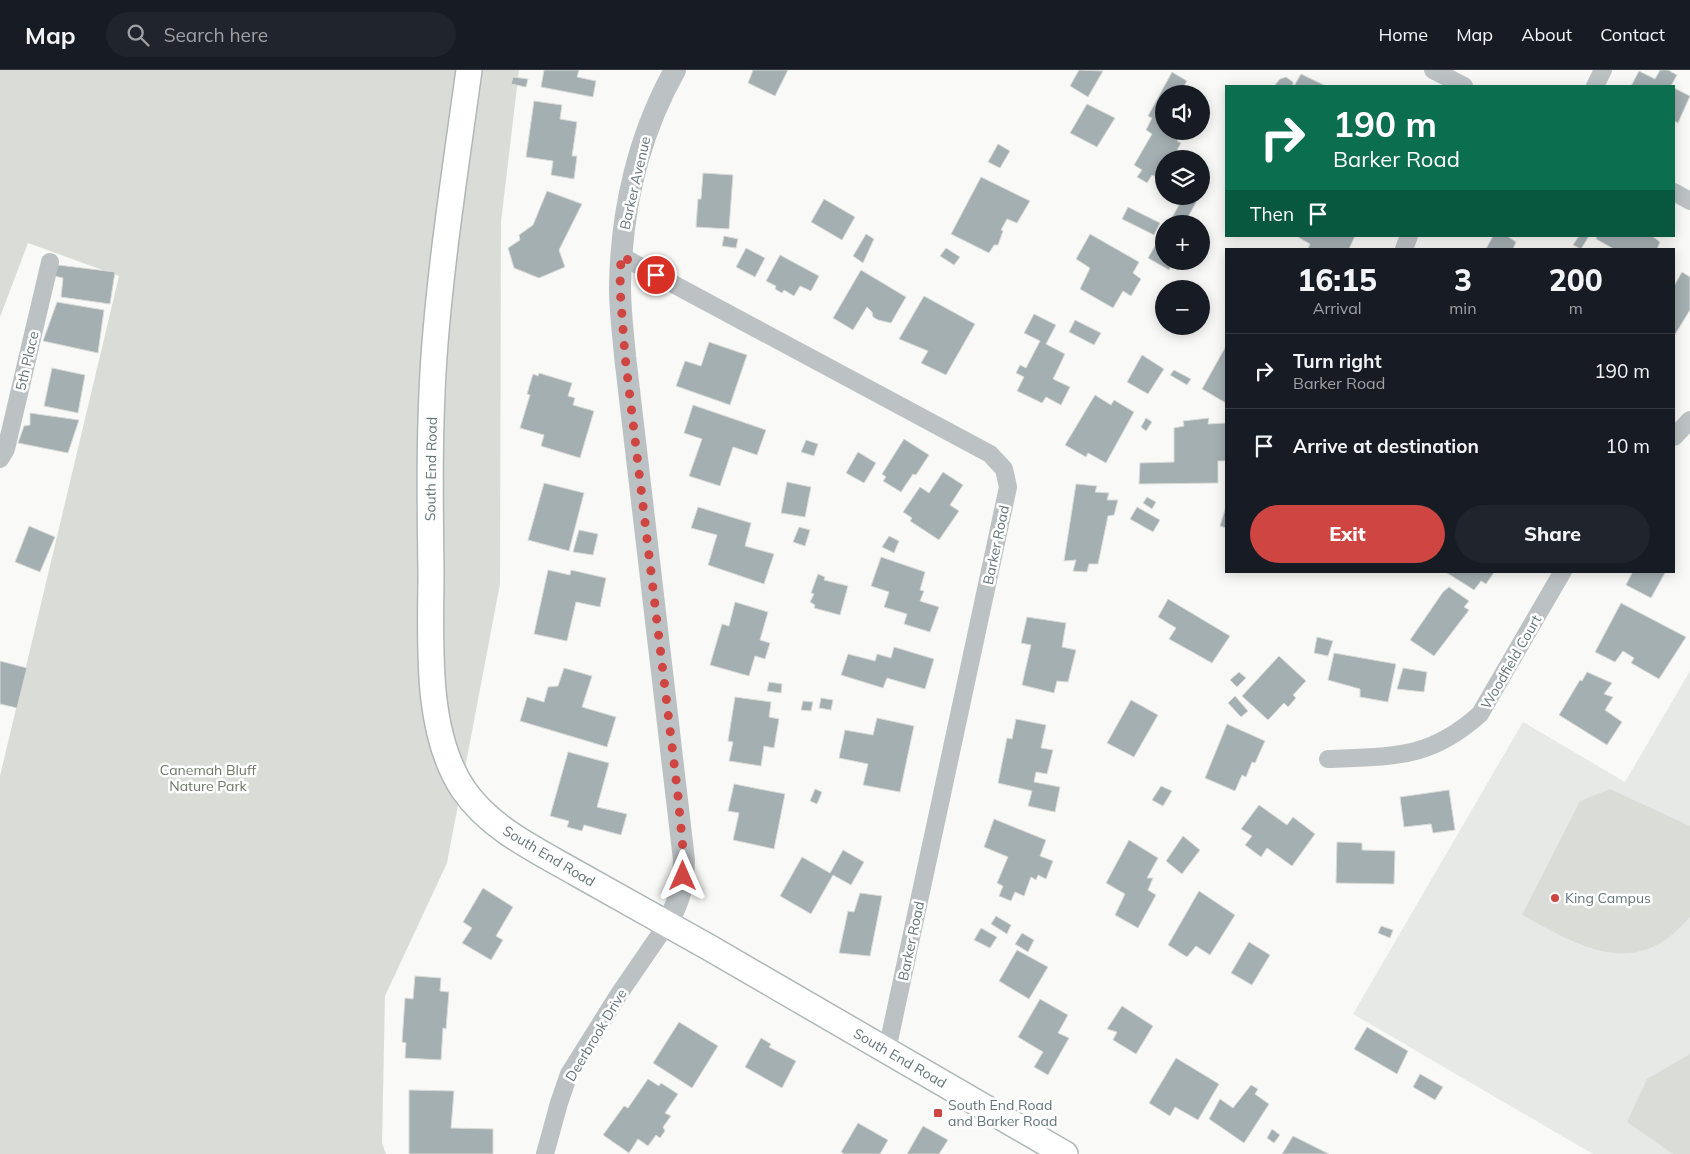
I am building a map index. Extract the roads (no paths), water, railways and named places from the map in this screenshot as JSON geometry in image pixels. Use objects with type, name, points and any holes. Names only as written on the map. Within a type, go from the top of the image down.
[{"type":"main road","name":"South End Road","points":[[469,70],[439,307],[430,452],[431,642],[435,703],[440,733],[449,761],[460,785],[473,803],[492,820],[528,846],[887,1050],[1065,1154]]},
{"type":"street","name":"Barker Avenue","points":[[667,924],[678,902],[684,860],[625,356],[620,288],[626,210],[638,161],[651,119],[675,70]]},
{"type":"street","points":[[1433,70],[1462,85]]},
{"type":"street","points":[[1596,85],[1604,70]]},
{"type":"street","points":[[1675,193],[1690,201]]},
{"type":"street","name":"Barker Road","points":[[621,256],[990,454],[1004,468],[1008,486],[887,1050]]},
{"type":"street","name":"5th Place","points":[[0,459],[6,449],[50,262]]},
{"type":"street","points":[[1675,436],[1690,420]]},
{"type":"street","name":"Woodfield Court","points":[[1328,759],[1395,756],[1417,752],[1451,737],[1467,726],[1480,714],[1562,573]]},
{"type":"street","name":"Deerbrook Drive","points":[[545,1154],[558,1103],[569,1074],[619,994],[667,924]]},
{"type":"place","name":"King Campus","points":[[1555,898]]},
{"type":"place","name":"South End Road and Barker Road","points":[[938,1113]]},
{"type":"park label","name":"Canemah Bluff Nature Park","points":[[208,778]]}]
